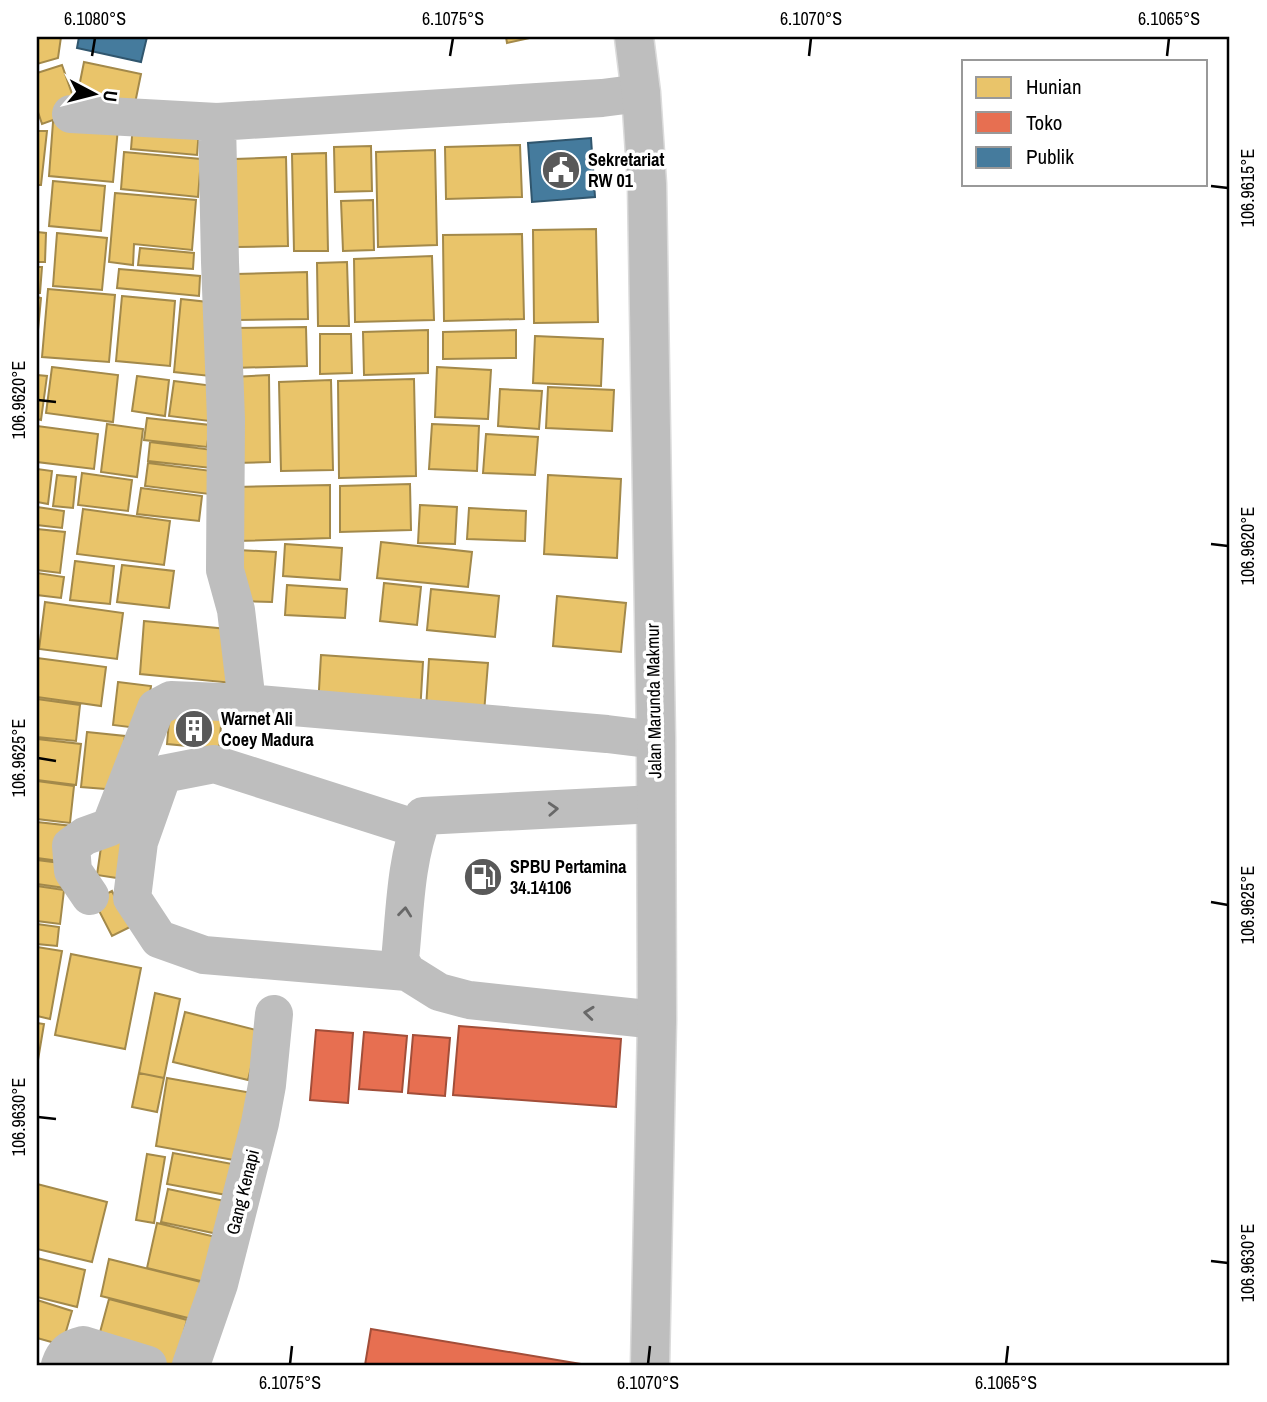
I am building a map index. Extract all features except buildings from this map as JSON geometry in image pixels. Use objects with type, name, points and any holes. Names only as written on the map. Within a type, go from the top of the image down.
[{"type":"street","name":"Jalan Marunda Makmur","points":[[634,37],[648,184],[656,740],[656,1020],[650,1365]]},
{"type":"street","points":[[71,114],[217,122],[602,98],[641,93]]},
{"type":"street","points":[[217,122],[226,419],[225,570],[236,610],[247,703]]},
{"type":"street","points":[[90,896],[73,871],[71,846],[85,836],[110,827],[156,708],[171,700],[247,703],[656,740]]},
{"type":"street","points":[[418,829],[214,764],[163,774],[139,842],[132,898],[159,939],[204,955],[407,972],[439,992],[469,1000],[656,1020]]},
{"type":"street","points":[[407,972],[400,960],[410,867],[423,816],[655,804]]},
{"type":"street","name":"Gang Kenapi","points":[[191,1365],[219,1284],[260,1122],[267,1085],[274,1014]]},
{"type":"street","points":[[60,1365],[63,1356],[72,1348],[83,1345],[148,1365]]},
{"type":"place","name":"Sekretariat RW 01","points":[[561,170]]},
{"type":"place","name":"Warnet Ali Coey Madura","points":[[194,729]]},
{"type":"place","name":"SPBU Pertamina 34.14106","points":[[483,877]]}]
